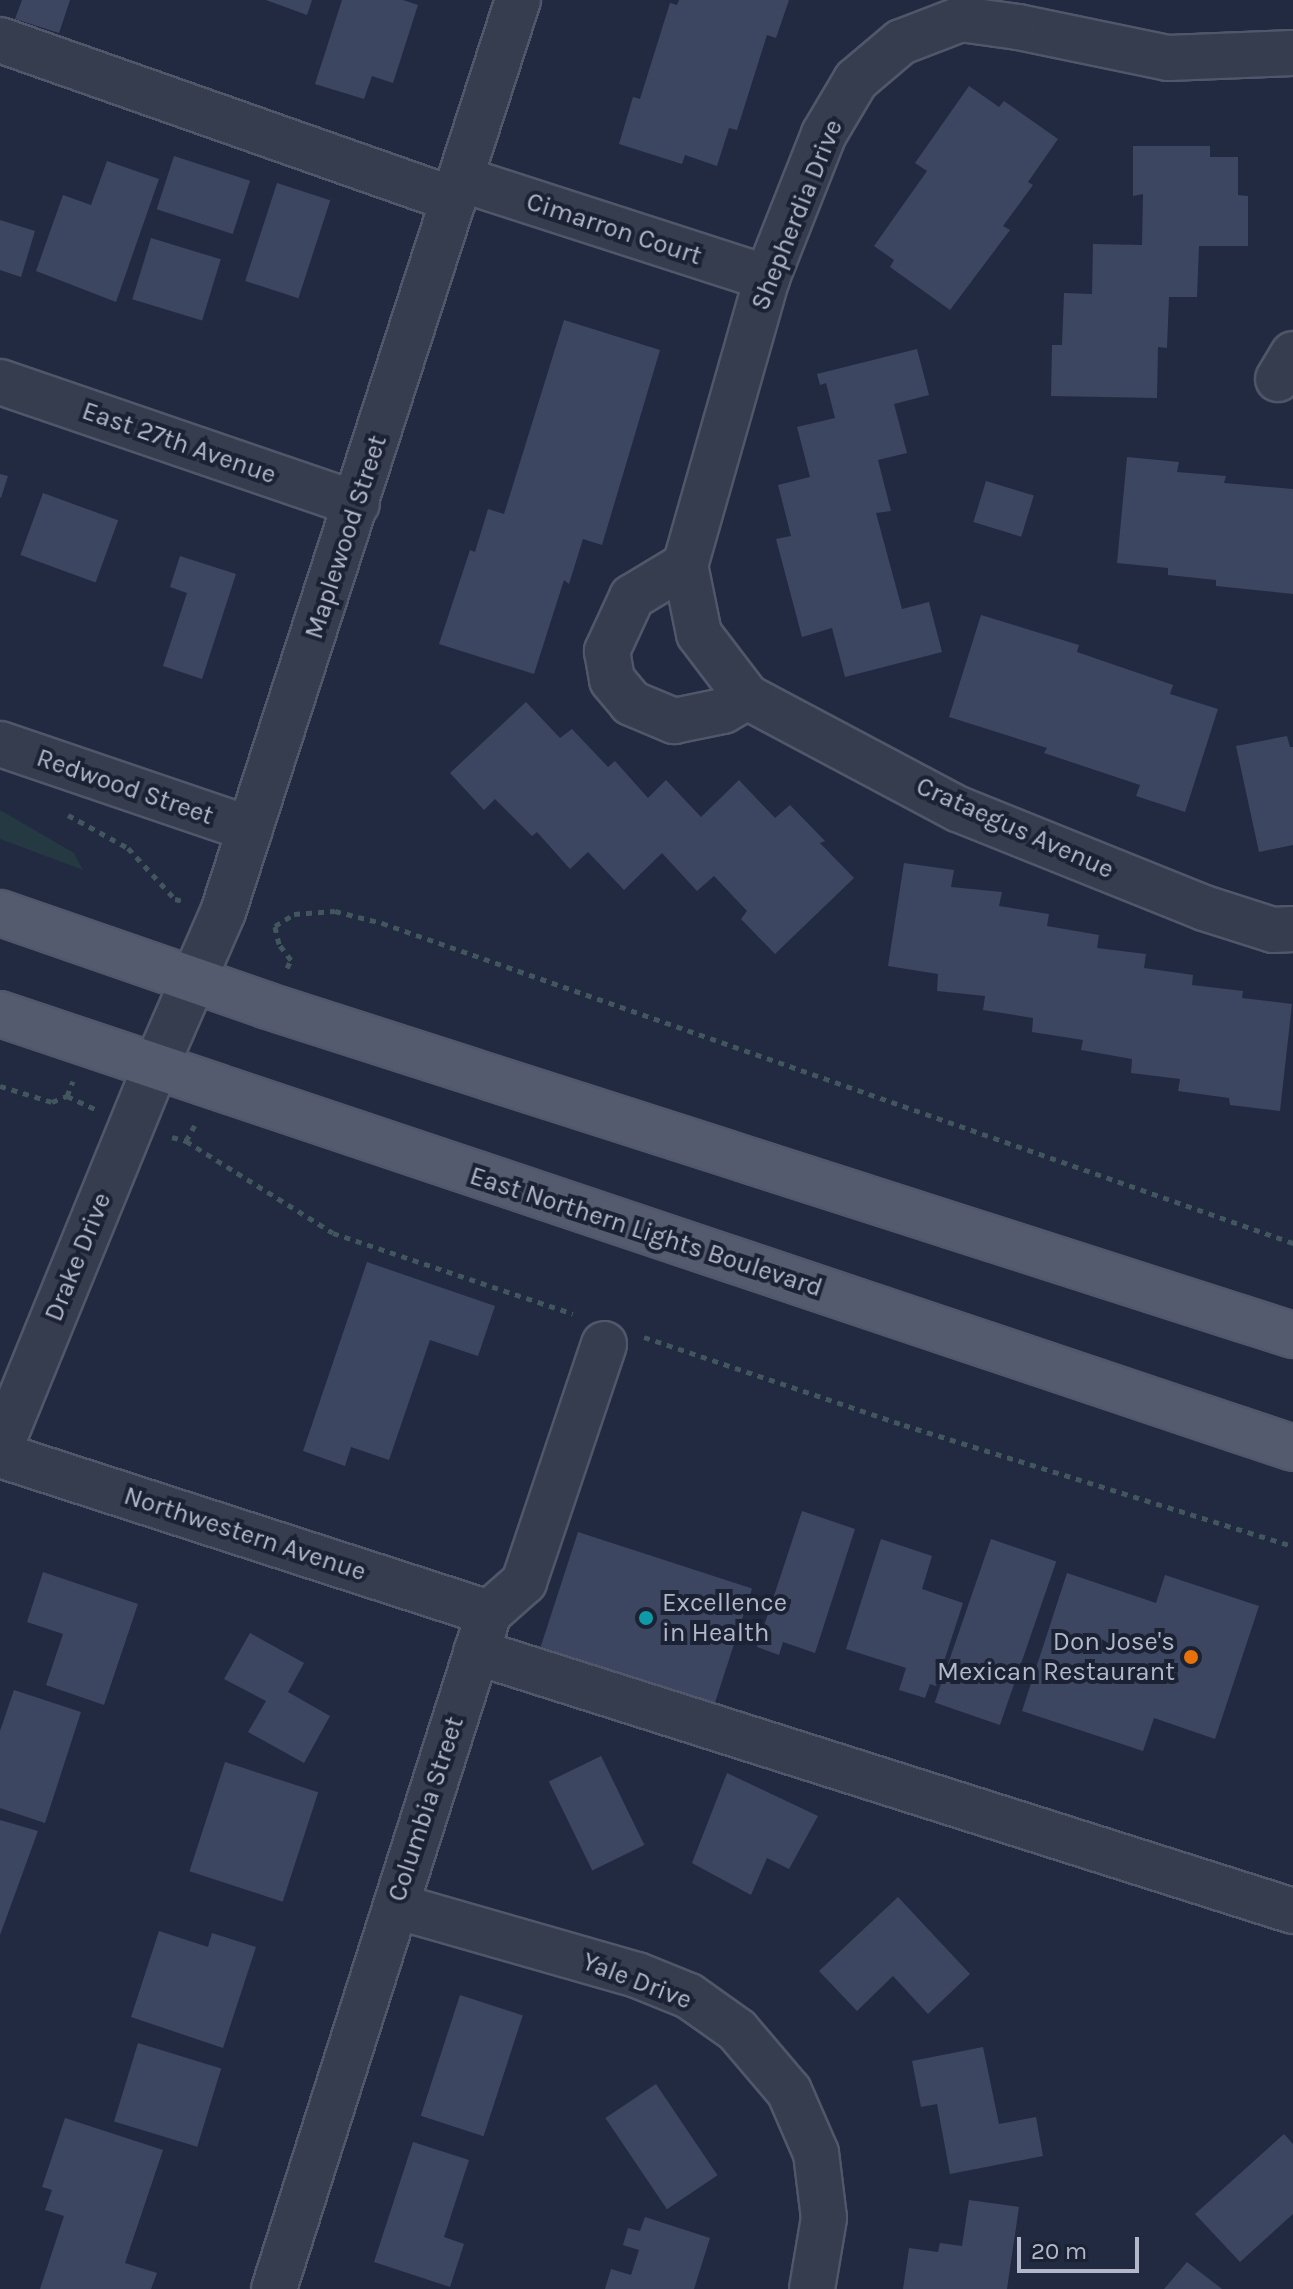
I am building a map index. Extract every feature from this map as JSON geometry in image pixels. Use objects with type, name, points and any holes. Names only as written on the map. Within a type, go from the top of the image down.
[{"type":"main road","points":[[0,913],[193,980],[1293,1335]]},
{"type":"main road","name":"East Northern Lights Boulevard","points":[[0,1014],[1293,1448]]},
{"type":"street","name":"Maplewood Street","points":[[156,1066],[223,912],[518,0]]},
{"type":"street","name":"Shepherdia Drive","points":[[685,565],[767,278],[824,134],[856,80],[901,42],[961,19],[1018,27],[1168,58],[1291,61]]},
{"type":"street","name":"Cimarron Court","points":[[0,40],[457,189],[767,278]]},
{"type":"street","name":"East 27th Avenue","points":[[0,382],[357,504]]},
{"type":"street","points":[[685,565],[699,634],[747,697],[723,711],[674,721],[631,703],[612,680],[607,651],[632,597],[685,565]]},
{"type":"street","name":"Crataegus Avenue","points":[[747,697],[958,809],[1204,908],[1273,930],[1293,929]]},
{"type":"street","name":"Redwood Street","points":[[0,744],[250,829]]},
{"type":"street","name":"Drake Drive","points":[[0,1448],[156,1066]]},
{"type":"street","points":[[483,1632],[524,1582],[606,1332]]},
{"type":"street","name":"Northwestern Avenue","points":[[0,1455],[483,1632],[1293,1911]]},
{"type":"street","name":"Columbia Street","points":[[274,2289],[483,1632]]},
{"type":"street","name":"Yale Drive","points":[[396,1906],[637,1975],[689,1996],[737,2030],[789,2091],[816,2153],[824,2218],[812,2289]]},
{"type":"path","points":[[64,813],[128,848],[175,899]]},
{"type":"path","points":[[291,960],[279,944],[275,926],[294,914],[335,911],[382,923],[1293,1243]]},
{"type":"path","points":[[0,1086],[52,1102],[67,1096]]},
{"type":"path","points":[[186,1141],[333,1233],[389,1255],[606,1332],[1293,1546]]},
{"type":"shaded area","points":[[0,810],[74,853],[83,870],[0,839]]},
{"type":"building","points":[[22,0],[70,0],[59,33],[15,19]]},
{"type":"building","points":[[266,0],[312,0],[307,15]]},
{"type":"building","points":[[342,0],[403,0],[418,5],[393,83],[372,76],[364,99],[315,84]]},
{"type":"building","points":[[679,0],[789,0],[776,38],[767,35],[737,130],[729,128],[717,166],[685,155],[682,164],[619,144],[633,97],[640,99],[670,3],[677,5]]},
{"type":"building","points":[[969,86],[999,107],[1004,101],[1058,139],[1028,182],[1033,185],[1003,226],[1010,230],[950,310],[890,267],[894,260],[874,246],[927,171],[915,163]]},
{"type":"building","points":[[1133,146],[1210,146],[1210,157],[1238,157],[1238,195],[1248,196],[1248,246],[1199,246],[1197,297],[1169,297],[1167,348],[1158,347],[1157,398],[1051,396],[1052,345],[1062,345],[1064,293],[1092,294],[1093,244],[1142,245],[1143,194],[1133,196]]},
{"type":"building","points":[[174,156],[250,181],[233,234],[157,209]]},
{"type":"building","points":[[107,161],[159,179],[116,302],[36,271],[63,195],[91,205]]},
{"type":"building","points":[[277,183],[330,200],[298,298],[245,281]]},
{"type":"building","points":[[0,220],[35,231],[21,277],[0,270]]},
{"type":"building","points":[[151,238],[221,259],[202,321],[132,299]]},
{"type":"building","points":[[564,320],[660,350],[602,545],[583,539],[569,584],[564,580],[534,674],[439,644],[470,550],[475,552],[488,509],[504,514]]},
{"type":"building","points":[[917,349],[929,395],[894,404],[907,453],[878,460],[891,511],[876,513],[902,609],[929,602],[942,652],[845,677],[832,628],[802,637],[776,539],[791,536],[778,485],[810,477],[797,427],[835,418],[826,383],[820,385],[817,374]]},
{"type":"building","points":[[1127,457],[1179,462],[1177,472],[1226,476],[1224,483],[1293,489],[1293,594],[1216,586],[1216,580],[1168,575],[1168,568],[1117,563]]},
{"type":"building","points":[[0,474],[8,476],[1,498],[0,497]]},
{"type":"building","points":[[986,481],[1034,496],[1021,537],[973,522]]},
{"type":"building","points":[[43,493],[118,520],[96,582],[20,555]]},
{"type":"building","points":[[180,556],[236,574],[202,679],[163,666],[187,593],[170,587]]},
{"type":"building","points":[[981,615],[1079,645],[1077,652],[1173,685],[1170,694],[1218,709],[1185,812],[1136,796],[1140,785],[1044,753],[1047,748],[949,717]]},
{"type":"building","points":[[526,702],[560,738],[572,729],[608,767],[615,761],[648,798],[666,780],[701,817],[739,780],[775,818],[790,805],[825,841],[820,843],[854,878],[775,954],[741,919],[747,911],[714,876],[697,891],[662,853],[624,890],[588,852],[570,869],[537,832],[532,836],[495,799],[484,810],[450,773]]},
{"type":"building","points":[[1287,736],[1290,747],[1293,747],[1293,845],[1259,852],[1236,746]]},
{"type":"building","points":[[904,863],[954,870],[951,887],[1002,892],[999,906],[1049,914],[1047,926],[1099,935],[1097,948],[1146,954],[1144,968],[1193,975],[1192,985],[1243,991],[1242,998],[1292,1004],[1280,1111],[1230,1105],[1229,1098],[1178,1091],[1180,1079],[1131,1073],[1132,1059],[1081,1050],[1083,1040],[1032,1032],[1033,1018],[983,1010],[985,996],[937,991],[938,974],[888,966]]},
{"type":"building","points":[[367,1262],[495,1306],[478,1356],[430,1340],[389,1460],[351,1447],[345,1466],[303,1451]]},
{"type":"building","points":[[802,1511],[855,1529],[815,1653],[783,1642],[779,1655],[757,1647]]},
{"type":"building","name":"Excellence in Health","points":[[578,1532],[752,1589],[715,1704],[541,1647]]},
{"type":"building","points":[[881,1539],[932,1556],[922,1589],[963,1603],[936,1686],[930,1684],[925,1698],[899,1690],[906,1668],[846,1649]]},
{"type":"building","points":[[991,1539],[1056,1561],[1000,1725],[935,1703]]},
{"type":"building","points":[[43,1572],[138,1604],[104,1705],[46,1685],[63,1634],[27,1622]]},
{"type":"building","points":[[1067,1573],[1156,1603],[1165,1575],[1259,1606],[1215,1739],[1154,1718],[1143,1751],[1022,1711]]},
{"type":"building","points":[[250,1633],[304,1663],[288,1692],[330,1716],[304,1763],[248,1732],[266,1701],[224,1679]]},
{"type":"building","points":[[14,1690],[81,1712],[45,1823],[0,1808],[0,1731]]},
{"type":"building","points":[[601,1756],[644,1845],[592,1870],[549,1781]]},
{"type":"building","points":[[225,1762],[318,1792],[283,1902],[189,1871]]},
{"type":"building","points":[[727,1773],[818,1816],[789,1869],[767,1858],[751,1895],[692,1863]]},
{"type":"building","points":[[0,1820],[38,1831],[0,1935]]},
{"type":"building","points":[[898,1897],[970,1974],[928,2014],[893,1976],[857,2011],[819,1971]]},
{"type":"building","points":[[159,1931],[208,1947],[212,1933],[256,1947],[223,2048],[131,2017]]},
{"type":"building","points":[[460,1995],[523,2015],[484,2136],[421,2116]]},
{"type":"building","points":[[138,2043],[221,2068],[197,2147],[114,2121]]},
{"type":"building","points":[[983,2047],[999,2124],[1036,2117],[1043,2156],[950,2174],[937,2104],[921,2107],[912,2061]]},
{"type":"building","points":[[656,2084],[718,2175],[667,2209],[605,2118]]},
{"type":"building","points":[[65,2118],[163,2150],[125,2263],[157,2273],[151,2289],[40,2289],[64,2216],[45,2210],[52,2190],[42,2187]]},
{"type":"building","points":[[1284,2134],[1293,2144],[1293,2214],[1240,2262],[1195,2214]]},
{"type":"building","points":[[413,2142],[469,2160],[444,2237],[464,2244],[450,2287],[374,2262]]},
{"type":"building","points":[[969,2200],[1019,2207],[1007,2289],[903,2289],[909,2248],[938,2252],[940,2243],[962,2246]]},
{"type":"building","points":[[645,2217],[710,2238],[694,2289],[605,2289],[611,2269],[631,2275],[639,2250],[623,2245],[628,2228],[640,2231]]},
{"type":"building","points":[[1187,2262],[1222,2289],[1164,2289]]},
{"type":"place","name":"Excellence in Health","points":[[646,1618]]},
{"type":"place","name":"Don Jose's Mexican Restaurant","points":[[1191,1657]]}]
